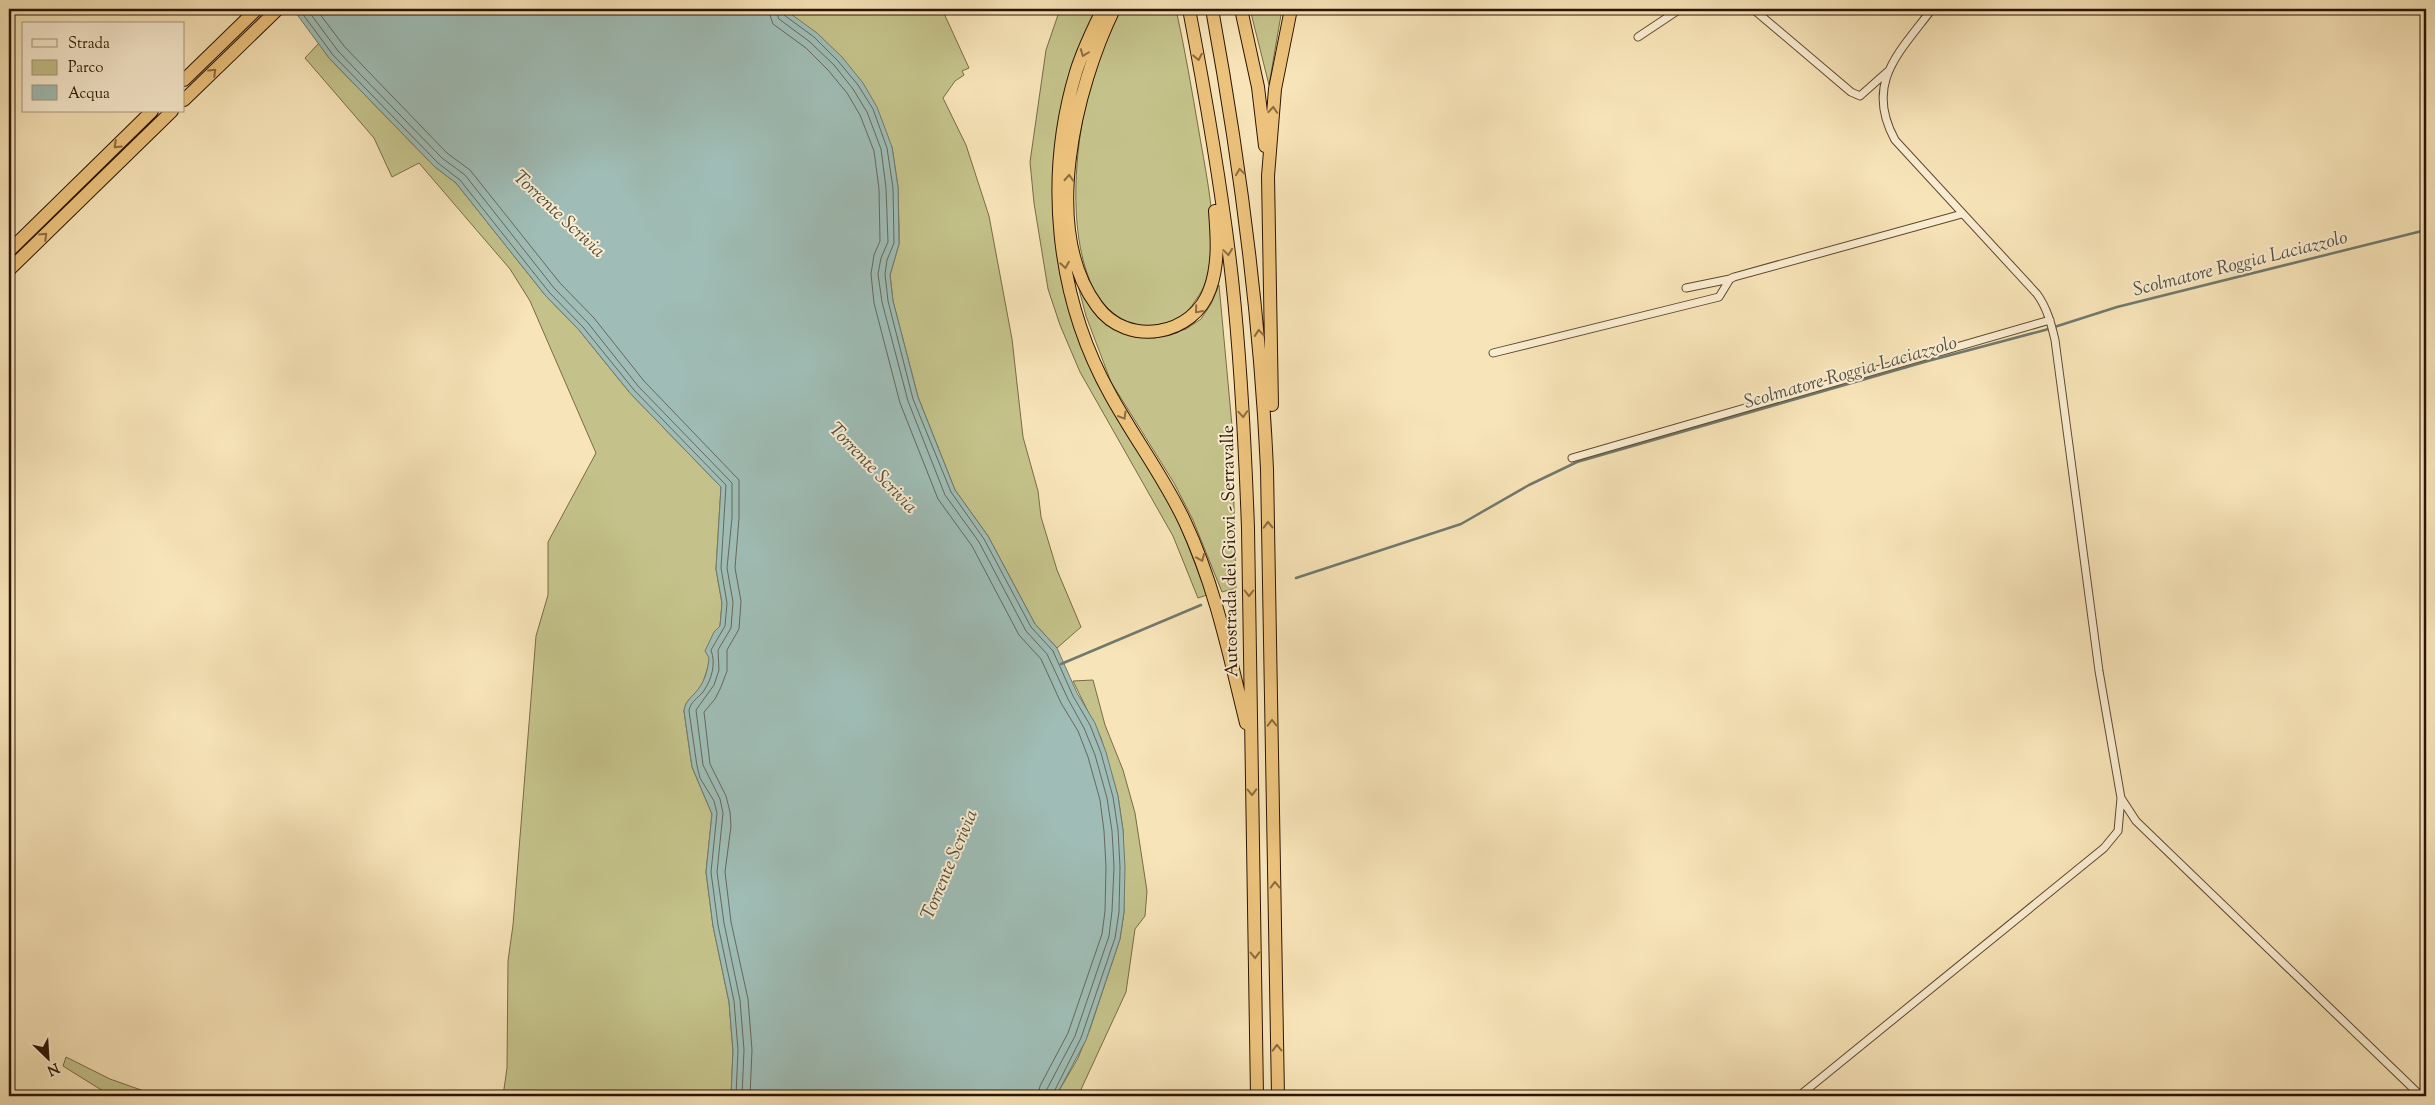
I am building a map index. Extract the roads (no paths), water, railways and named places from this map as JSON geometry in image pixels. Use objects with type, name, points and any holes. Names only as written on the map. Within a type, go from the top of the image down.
[{"type":"highway","points":[[185,79],[257,9]]},
{"type":"highway","points":[[185,99],[278,9]]},
{"type":"highway","points":[[1103,9],[1076,72],[1062,135],[1058,178],[1059,218],[1067,274],[1081,330],[1109,394],[1168,485],[1204,566],[1214,592],[1251,743]]},
{"type":"highway","points":[[1114,9],[1101,36],[1078,106],[1072,140],[1068,206],[1071,239],[1086,289],[1097,307],[1119,324],[1143,332],[1169,329],[1183,324],[1195,315],[1211,288],[1217,248],[1211,126]]},
{"type":"highway","name":"Autostrada dei Giovi - Serravalle","points":[[1189,9],[1211,126],[1232,277],[1244,426],[1248,528],[1257,1096]]},
{"type":"highway","points":[[1212,9],[1233,123],[1253,270],[1263,376],[1267,469],[1278,1096]]},
{"type":"highway","points":[[1241,9],[1258,87],[1268,176]]},
{"type":"highway","points":[[1267,469],[1272,392],[1268,176],[1275,89],[1291,9]]},
{"type":"highway","points":[[9,251],[151,112]]},
{"type":"highway","points":[[9,270],[171,112]]},
{"type":"street","points":[[1638,37],[1680,9]]},
{"type":"street","points":[[1753,9],[1851,92],[1860,96],[1890,70]]},
{"type":"street","points":[[1799,1096],[2110,843],[2118,832],[2121,798],[2099,672],[2051,323],[2045,305],[2037,294],[1895,140],[1888,128],[1883,110],[1882,96],[1894,60],[1932,9]]},
{"type":"street","points":[[1686,288],[1730,279],[1962,214]]},
{"type":"street","points":[[1493,353],[1719,297],[1730,279]]},
{"type":"street","points":[[1572,458],[2051,323]]},
{"type":"street","points":[[2121,798],[2136,821],[2421,1096]]},
{"type":"water","name":"Torrente Scrivia","points":[[293,9],[784,9],[817,33],[842,57],[863,83],[877,107],[892,147],[898,187],[899,244],[890,275],[893,301],[918,397],[955,490],[988,536],[1035,624],[1057,648],[1077,693],[1095,723],[1106,752],[1118,796],[1123,830],[1125,867],[1124,912],[1120,939],[1086,1040],[1056,1096],[731,1096],[733,1051],[729,1002],[713,926],[706,872],[712,814],[692,767],[684,711],[688,701],[705,678],[709,658],[705,651],[714,632],[720,626],[722,603],[716,569],[721,487],[630,393],[579,330],[545,295],[456,183],[435,167],[329,58]]},
{"type":"waterway","name":"Scolmatore Roggia Laciazzolo","points":[[1296,578],[1461,524],[1529,485],[1577,462],[1928,361],[2045,330],[2117,307],[2426,230]]},
{"type":"waterway","name":"Scolmatore Roggia Laciazzolo","points":[[1061,664],[1201,605]]}]
